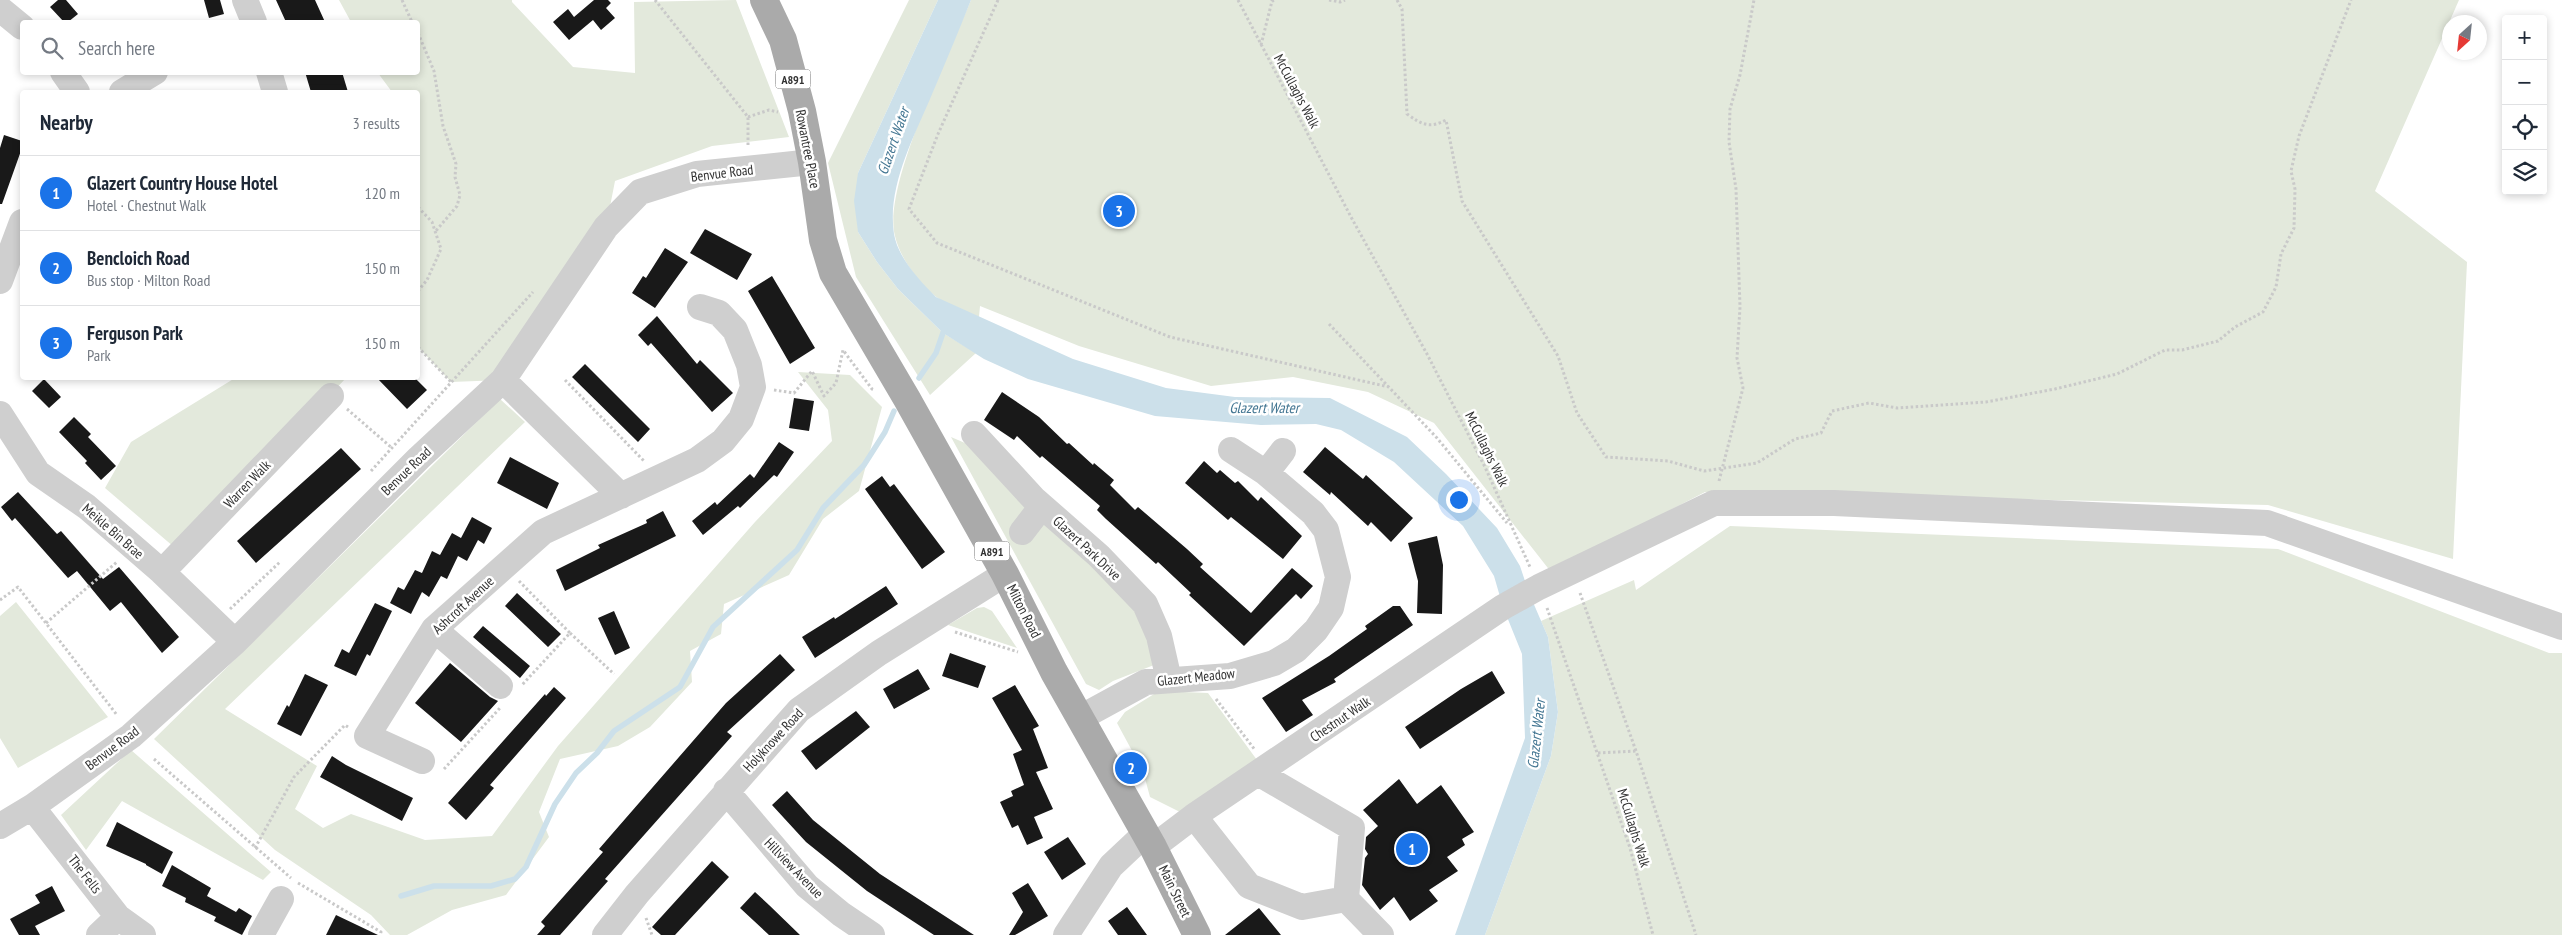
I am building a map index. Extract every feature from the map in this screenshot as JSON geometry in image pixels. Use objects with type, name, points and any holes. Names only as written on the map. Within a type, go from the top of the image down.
[{"type":"main road","name":"Rowantree Place","points":[[764,0],[782,40],[812,162],[823,240],[833,273]]},
{"type":"main road","name":"Milton Road","points":[[833,273],[907,399],[1005,574],[1080,718],[1149,840]]},
{"type":"main road","name":"Main Street","points":[[1149,840],[1196,935]]},
{"type":"street","points":[[244,0],[253,20]]},
{"type":"street","points":[[0,9],[20,25]]},
{"type":"street","points":[[65,75],[76,90]]},
{"type":"street","points":[[125,90],[150,75]]},
{"type":"street","points":[[270,75],[274,90]]},
{"type":"street","name":"Benvue Road","points":[[0,826],[32,807],[131,736],[235,642],[418,458],[504,380],[606,227],[640,192],[697,174],[812,162]]},
{"type":"street","points":[[0,281],[20,227]]},
{"type":"street","points":[[700,307],[719,313],[735,330],[749,365],[753,387]]},
{"type":"street","points":[[504,380],[621,496]]},
{"type":"street","name":"Ashcroft Avenue","points":[[367,736],[434,629],[542,532],[697,460],[723,440],[741,419],[753,387]]},
{"type":"street","name":"Warren Walk","points":[[162,572],[331,396]]},
{"type":"street","name":"Meikle Bin Brae","points":[[0,414],[38,473],[87,507],[132,548],[162,572],[235,642]]},
{"type":"street","name":"Glazert Park Drive","points":[[974,434],[1042,506],[1099,556],[1145,604],[1159,636],[1169,680]]},
{"type":"street","name":"Glazert Meadow","points":[[1080,718],[1146,682],[1230,676],[1274,663],[1296,650],[1316,630],[1331,608],[1338,577],[1326,530],[1313,513],[1266,473],[1230,450]]},
{"type":"street","points":[[1266,473],[1283,451]]},
{"type":"street","name":"Chestnut Walk","points":[[1066,935],[1111,866],[1149,840],[1194,816],[1503,607],[1534,590],[1714,503],[1834,503],[2267,523],[2562,628]]},
{"type":"street","points":[[1022,532],[1042,506]]},
{"type":"street","name":"Holyknowe Road","points":[[606,935],[637,894],[726,791],[800,710],[879,653],[1005,574]]},
{"type":"street","points":[[434,629],[500,686]]},
{"type":"street","points":[[367,736],[422,761]]},
{"type":"street","points":[[1263,769],[1352,828],[1346,899],[1381,935]]},
{"type":"street","name":"Hillview Avenue","points":[[726,791],[807,886],[841,914],[872,935]]},
{"type":"street","name":"The Fells","points":[[32,807],[118,917],[143,935]]},
{"type":"street","points":[[1194,816],[1249,886],[1302,906],[1346,899]]},
{"type":"street","points":[[261,935],[281,899]]},
{"type":"street","points":[[99,935],[118,917]]},
{"type":"path","points":[[402,0],[411,20]]},
{"type":"path","points":[[655,0],[748,118],[748,155]]},
{"type":"path","points":[[998,0],[938,134],[909,209],[937,243],[1170,337],[1388,387]]},
{"type":"path","name":"McCullaghs Walk","points":[[1238,0],[1432,363],[1484,467],[1510,528],[1598,753],[1630,848],[1653,935]]},
{"type":"path","points":[[1261,46],[1272,1],[1276,0]]},
{"type":"path","points":[[1328,0],[1340,2],[1345,0]]},
{"type":"path","points":[[1397,0],[1402,9],[1407,114],[1424,125],[1436,125],[1446,120],[1462,200],[1558,356],[1577,413],[1606,457],[1668,460],[1704,471],[1757,464],[1795,439],[1821,433],[1832,411],[1869,403],[1897,408],[1986,402],[2055,389],[2116,374],[2165,350],[2182,350],[2218,341],[2235,327],[2263,312],[2276,287],[2281,254],[2294,228],[2296,189],[2291,172],[2299,136],[2351,0]]},
{"type":"path","points":[[1722,468],[1742,388],[1737,358],[1740,308],[1736,189],[1729,142],[1730,109],[1740,75],[1754,0]]},
{"type":"path","points":[[420,38],[434,71],[443,126],[456,164],[455,177],[460,195],[457,206],[435,232]]},
{"type":"path","points":[[748,118],[769,110],[784,113]]},
{"type":"path","points":[[420,209],[432,222],[441,250],[427,280],[420,288]]},
{"type":"path","points":[[366,477],[536,289]]},
{"type":"path","points":[[1329,324],[1437,438],[1510,528]]},
{"type":"path","points":[[420,349],[452,382]]},
{"type":"path","points":[[753,387],[794,393],[812,371],[824,396],[836,383],[843,350],[872,389],[879,391]]},
{"type":"path","points":[[565,380],[660,478]]},
{"type":"path","points":[[331,396],[392,448]]},
{"type":"path","points":[[46,623],[132,548]]},
{"type":"path","points":[[215,623],[284,558]]},
{"type":"path","points":[[1572,572],[1636,751],[1696,935]]},
{"type":"path","points":[[0,600],[18,587],[117,715]]},
{"type":"path","points":[[934,618],[945,629],[1023,654]]},
{"type":"path","points":[[570,633],[614,674]]},
{"type":"path","points":[[1201,678],[1263,769]]},
{"type":"path","points":[[255,848],[294,777],[338,732],[345,725],[367,736]]},
{"type":"path","points":[[1598,753],[1636,751]]},
{"type":"path","points":[[154,759],[292,880],[381,932],[380,935]]},
{"type":"shaded area","points":[[339,0],[512,0],[573,67],[635,73],[634,2],[736,0],[789,137],[712,146],[615,181],[606,227],[503,380],[451,382],[420,349],[420,90],[391,90],[379,75],[420,75],[420,20],[350,20]]},
{"type":"shaded area","points":[[909,0],[938,0],[858,173],[858,232],[877,262],[898,289],[943,333],[976,353],[930,395],[856,277],[828,163]]},
{"type":"shaded area","points":[[971,0],[2459,0],[2452,15],[2442,15],[2442,39],[2375,191],[2467,262],[2453,559],[2268,505],[1705,492],[1551,572],[1434,423],[1368,392],[1293,377],[1211,386],[1079,346],[980,306],[979,317],[956,308],[935,296],[916,277],[901,253],[895,236],[894,214],[898,186],[908,153],[934,84]]},
{"type":"shaded area","points":[[798,372],[850,375],[882,407],[859,491],[823,519],[789,575],[724,604],[721,634],[690,651],[692,682],[650,727],[618,746],[560,759],[539,812],[549,837],[506,895],[452,910],[407,935],[390,935],[371,915],[275,850],[154,739],[500,399],[525,422],[225,709],[317,766],[295,809],[323,828],[351,814],[425,840],[492,836],[558,746],[755,522],[832,441],[828,410]]},
{"type":"shaded area","points":[[232,380],[344,380],[181,553],[105,488],[131,442]]},
{"type":"shaded area","points":[[951,437],[972,446],[1044,525],[1049,525],[1119,587],[1151,637],[1154,665],[1113,681],[1099,690],[1086,684]]},
{"type":"shaded area","points":[[1730,526],[2278,549],[2549,653],[2562,653],[2562,935],[1485,935],[1551,756],[1558,712],[1548,637],[1541,621],[1634,580],[1636,590]]},
{"type":"shaded area","points":[[16,602],[108,717],[18,768],[0,738],[0,616]]},
{"type":"shaded area","points":[[984,607],[992,611],[1017,648],[948,625],[977,608]]},
{"type":"shaded area","points":[[1159,691],[1208,693],[1257,760],[1180,812],[1150,797],[1143,771],[1117,723],[1125,712]]},
{"type":"shaded area","points":[[131,750],[271,872],[263,880],[122,801],[86,850],[61,815]]},
{"type":"water","name":"Glazert Water","points":[[938,0],[971,0],[909,148],[894,199],[893,217],[894,234],[900,252],[917,276],[936,297],[1073,359],[1166,388],[1235,397],[1330,398],[1407,437],[1446,474],[1497,528],[1520,566],[1529,593],[1548,637],[1558,712],[1551,756],[1485,935],[1455,935],[1525,738],[1522,654],[1503,607],[1494,576],[1463,526],[1394,462],[1341,430],[1316,424],[1261,425],[1155,416],[1028,379],[984,359],[943,333],[898,289],[877,262],[858,232],[854,201],[858,173]]},
{"type":"building","points":[[58,0],[66,0],[78,14],[70,20],[62,20],[50,7]]},
{"type":"building","points":[[204,0],[220,0],[224,14],[209,18]]},
{"type":"building","points":[[276,0],[315,0],[324,20],[285,20]]},
{"type":"building","points":[[594,0],[608,0],[611,3],[606,8],[615,18],[601,30],[593,20],[569,40],[553,22],[568,9],[574,17]]},
{"type":"building","points":[[306,75],[343,75],[347,90],[310,90]]},
{"type":"building","points":[[4,135],[20,140],[20,154],[2,204],[0,204],[0,148]]},
{"type":"building","points":[[705,229],[752,254],[737,280],[690,253]]},
{"type":"building","points":[[665,248],[688,262],[655,308],[632,293],[643,276],[646,278]]},
{"type":"building","points":[[772,276],[815,348],[790,364],[748,291]]},
{"type":"building","points":[[657,316],[697,364],[700,360],[733,393],[712,412],[651,343],[648,346],[638,335]]},
{"type":"building","points":[[585,364],[650,429],[638,442],[572,377]]},
{"type":"building","points":[[45,380],[61,397],[49,408],[32,391]]},
{"type":"building","points":[[379,380],[417,380],[427,390],[407,409]]},
{"type":"building","points":[[1002,392],[1039,417],[1067,444],[1069,443],[1093,465],[1094,463],[1114,480],[1110,485],[1135,510],[1138,507],[1187,549],[1203,564],[1200,567],[1251,613],[1292,568],[1313,586],[1301,599],[1296,594],[1244,646],[1189,595],[1191,593],[1158,562],[1156,564],[1106,519],[1097,510],[1100,506],[1042,456],[1040,458],[1017,436],[1014,440],[984,420]]},
{"type":"building","points":[[794,398],[814,401],[809,431],[789,428]]},
{"type":"building","points":[[74,417],[91,434],[88,437],[116,466],[101,480],[85,463],[87,461],[59,432]]},
{"type":"building","points":[[779,442],[794,452],[777,477],[774,475],[740,508],[738,506],[703,535],[692,521],[715,502],[717,505],[750,474],[754,478]]},
{"type":"building","points":[[1325,447],[1363,479],[1366,475],[1413,518],[1391,542],[1371,522],[1368,526],[1331,492],[1330,495],[1303,472]]},
{"type":"building","points":[[341,448],[361,469],[256,563],[237,541]]},
{"type":"building","points":[[510,457],[559,483],[547,509],[497,483]]},
{"type":"building","points":[[1204,461],[1217,473],[1220,470],[1235,483],[1238,481],[1258,501],[1261,497],[1302,536],[1283,559],[1231,517],[1228,520],[1185,483]]},
{"type":"building","points":[[882,476],[890,487],[894,484],[945,552],[922,569],[865,489]]},
{"type":"building","points":[[18,492],[57,534],[61,531],[103,579],[119,567],[179,637],[162,653],[121,602],[110,611],[77,571],[68,578],[15,518],[12,521],[1,507]]},
{"type":"building","points":[[663,511],[676,536],[565,591],[556,570],[600,548],[598,545],[647,523],[646,520]]},
{"type":"building","points":[[472,517],[492,528],[484,544],[478,540],[467,561],[458,556],[447,579],[441,576],[429,597],[422,592],[411,614],[390,603],[398,587],[404,590],[415,570],[422,573],[432,551],[440,555],[452,533],[461,538]]},
{"type":"building","points":[[1437,536],[1443,565],[1442,614],[1417,613],[1418,581],[1408,543]]},
{"type":"building","points":[[886,586],[898,604],[815,658],[802,637],[834,617],[835,619]]},
{"type":"building","points":[[517,593],[561,634],[548,647],[505,606]]},
{"type":"building","points":[[375,603],[392,611],[370,656],[367,654],[356,676],[334,666],[342,649],[349,653]]},
{"type":"building","points":[[1393,606],[1400,606],[1413,625],[1334,679],[1336,682],[1302,700],[1313,715],[1286,732],[1262,698],[1329,656],[1367,629],[1365,626]]},
{"type":"building","points":[[614,611],[630,648],[615,655],[598,618]]},
{"type":"building","points":[[483,626],[530,666],[520,678],[473,637]]},
{"type":"building","points":[[950,653],[986,666],[978,688],[942,676]]},
{"type":"building","points":[[780,654],[795,670],[727,732],[732,736],[605,879],[608,881],[560,935],[537,935],[545,926],[541,922],[603,852],[599,849],[726,703]]},
{"type":"building","points":[[450,663],[490,697],[498,701],[461,742],[415,703]]},
{"type":"building","points":[[918,669],[930,689],[894,709],[883,689]]},
{"type":"building","points":[[1492,671],[1505,693],[1420,749],[1405,727],[1461,689]]},
{"type":"building","points":[[305,674],[328,685],[301,736],[277,724],[287,705],[289,707]]},
{"type":"building","points":[[1015,685],[1039,726],[1033,729],[1048,768],[1036,772],[1053,809],[1034,817],[1043,838],[1027,845],[1018,825],[1012,828],[1000,802],[1013,796],[1011,791],[1024,785],[1013,754],[1022,750],[992,698]]},
{"type":"building","points":[[554,687],[566,698],[490,785],[494,788],[466,820],[448,803],[545,694],[546,696]]},
{"type":"building","points":[[856,711],[870,727],[816,770],[801,751]]},
{"type":"building","points":[[332,756],[346,765],[413,798],[402,821],[320,777]]},
{"type":"building","points":[[1399,779],[1417,804],[1441,785],[1474,832],[1462,839],[1465,845],[1447,857],[1458,871],[1429,890],[1438,901],[1410,921],[1394,897],[1380,910],[1362,885],[1365,858],[1368,854],[1365,849],[1366,837],[1378,826],[1363,810]]},
{"type":"building","points":[[787,791],[813,820],[880,874],[974,935],[934,935],[867,891],[806,842],[772,805]]},
{"type":"building","points":[[117,822],[173,852],[162,874],[146,864],[106,846]]},
{"type":"building","points":[[1068,837],[1086,864],[1062,880],[1044,852]]},
{"type":"building","points":[[712,861],[729,877],[675,935],[661,935],[652,927]]},
{"type":"building","points":[[172,865],[211,888],[207,896],[236,912],[239,908],[252,916],[242,935],[214,921],[216,917],[185,902],[186,898],[162,886]]},
{"type":"building","points":[[1028,883],[1048,916],[1015,935],[1009,935],[1023,912],[1012,893]]},
{"type":"building","points":[[52,886],[65,911],[35,926],[40,935],[19,935],[10,919],[40,903],[35,895]]},
{"type":"building","points":[[755,892],[800,935],[769,935],[740,908]]},
{"type":"building","points":[[1127,907],[1147,935],[1118,935],[1108,921]]},
{"type":"building","points":[[1259,908],[1281,935],[1225,935]]},
{"type":"building","points":[[336,915],[378,935],[326,935]]},
{"type":"waterway","points":[[919,378],[936,353],[945,327]]},
{"type":"waterway","points":[[401,896],[434,886],[491,886],[515,879],[526,867],[555,804],[576,773],[597,753],[614,731],[680,687],[713,627],[797,550],[823,508],[864,465],[885,432],[894,411]]},
{"type":"place","name":"Ferguson Park","points":[[1119,211]]},
{"type":"place","name":"Bencloich Road","points":[[1131,768]]},
{"type":"place","name":"Glazert Country House Hotel","points":[[1412,849]]}]
